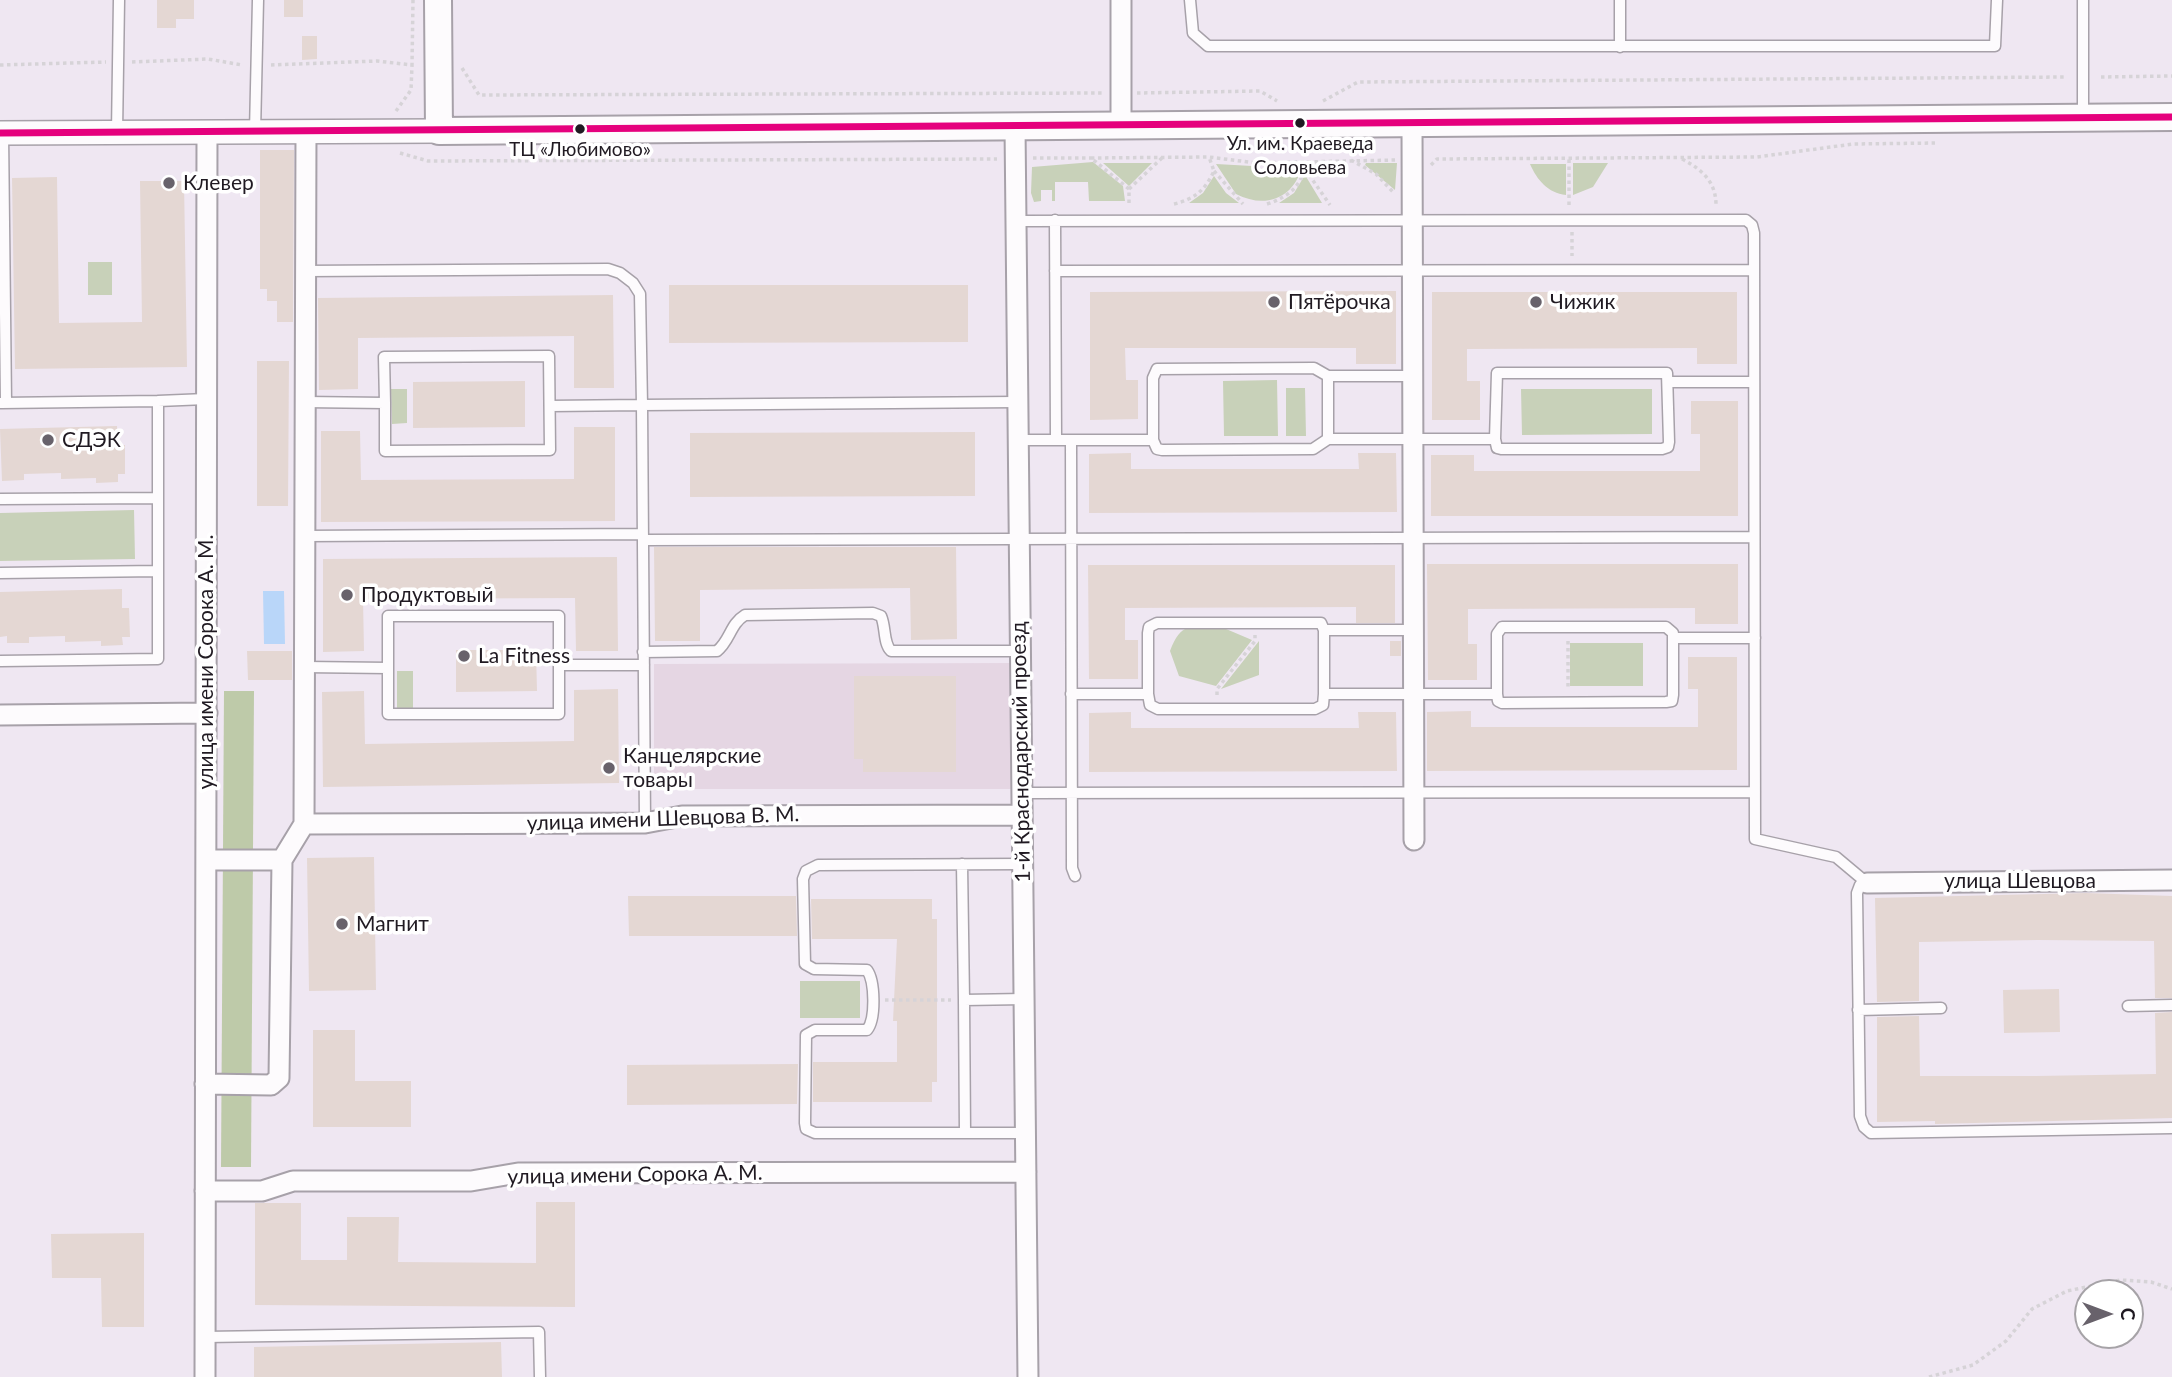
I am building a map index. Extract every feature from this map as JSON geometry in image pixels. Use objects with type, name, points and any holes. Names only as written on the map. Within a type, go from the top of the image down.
[{"type":"main road","points":[[438,0],[429,131],[2172,117]]},
{"type":"street","points":[[1121,0],[1121,126]]},
{"type":"street","points":[[1412,124],[1414,840]]},
{"type":"street","name":"1-й Краснодарский проезд","points":[[1015,127],[1028,1377]]},
{"type":"street","points":[[2,133],[429,131]]},
{"type":"street","name":"улица имени Сорока А. М.","points":[[205,1377],[207,132]]},
{"type":"street","points":[[205,1084],[271,1085],[279,1078],[282,860],[304,824],[306,132]]},
{"type":"street","points":[[0,715],[207,713]]},
{"type":"street","name":"улица имени Шевцова В. М.","points":[[304,824],[645,823],[682,816],[1022,815]]},
{"type":"street","points":[[206,860],[282,860]]},
{"type":"street","name":"улица Шевцова","points":[[1867,883],[2172,880]]},
{"type":"street","name":"улица имени Сорока А. М.","points":[[205,1191],[262,1191],[293,1181],[471,1181],[518,1173],[1026,1172]]},
{"type":"lane","points":[[117,133],[119,0]]},
{"type":"lane","points":[[255,132],[258,0]]},
{"type":"lane","points":[[1190,0],[1193,33],[1208,46],[1619,47],[1995,46],[1997,0]]},
{"type":"lane","points":[[1619,47],[1620,0]]},
{"type":"lane","points":[[2083,0],[2083,118]]},
{"type":"lane","points":[[2,133],[3,403],[206,399]]},
{"type":"lane","points":[[1055,220],[1056,440]]},
{"type":"lane","points":[[1016,221],[1746,220],[1752,225],[1754,233],[1755,839],[1836,857],[1867,883]]},
{"type":"lane","points":[[306,271],[608,270],[620,273],[633,283],[640,294],[645,823]]},
{"type":"lane","points":[[1055,271],[1754,270]]},
{"type":"lane","points":[[549,356],[550,450],[385,451],[385,403],[384,357],[549,356]]},
{"type":"lane","points":[[1413,376],[1328,376],[1314,368],[1157,369],[1153,377],[1153,440],[1157,449],[1162,450],[1289,450],[1318,449],[1328,439],[1495,439]]},
{"type":"lane","points":[[1502,372],[1667,373],[1668,447],[1501,449],[1497,448],[1495,439],[1495,378],[1502,372]]},
{"type":"lane","points":[[1328,376],[1328,439]]},
{"type":"lane","points":[[1669,382],[1754,382]]},
{"type":"lane","points":[[0,661],[158,659],[158,401]]},
{"type":"lane","points":[[304,402],[385,403]]},
{"type":"lane","points":[[550,406],[1017,402]]},
{"type":"lane","points":[[1018,440],[1153,440]]},
{"type":"lane","points":[[1071,440],[1071,793],[1072,869],[1075,876]]},
{"type":"lane","points":[[0,499],[158,498]]},
{"type":"lane","points":[[304,536],[1019,539],[1754,537]]},
{"type":"lane","points":[[0,573],[158,571]]},
{"type":"lane","points":[[643,652],[717,651],[725,645],[737,620],[745,615],[873,613],[881,617],[886,626],[886,644],[891,651],[1020,651]]},
{"type":"lane","points":[[559,616],[559,713],[388,714],[388,668],[387,617],[559,616]]},
{"type":"lane","points":[[1153,623],[1321,623],[1324,630],[1323,705],[1315,709],[1153,708],[1148,694],[1148,633],[1153,623]]},
{"type":"lane","points":[[1503,627],[1671,628],[1672,701],[1502,703],[1498,701],[1497,694],[1497,634],[1503,627]]},
{"type":"lane","points":[[1324,630],[1413,630]]},
{"type":"lane","points":[[1673,638],[1755,638]]},
{"type":"lane","points":[[559,665],[644,665]]},
{"type":"lane","points":[[305,667],[388,668]]},
{"type":"lane","points":[[1071,694],[1148,694]]},
{"type":"lane","points":[[1324,694],[1497,694]]},
{"type":"lane","points":[[1022,793],[1755,792]]},
{"type":"lane","points":[[1022,864],[818,864],[806,871],[803,879],[804,964],[814,969],[867,970],[872,978],[872,1021],[867,1030],[815,1030],[806,1035],[806,1129],[815,1133],[1026,1133]]},
{"type":"lane","points":[[962,864],[965,1133]]},
{"type":"lane","points":[[1867,883],[1860,885],[1857,892],[1858,1010],[1860,1116],[1871,1133],[2172,1128]]},
{"type":"lane","points":[[964,1000],[1024,999]]},
{"type":"lane","points":[[2128,1006],[2172,1005]]},
{"type":"lane","points":[[1858,1010],[1941,1008]]},
{"type":"lane","points":[[204,1337],[539,1332],[540,1377]]},
{"type":"path","points":[[393,114],[411,90],[413,0]]},
{"type":"path","points":[[0,65],[208,59],[257,65],[377,61],[412,65]]},
{"type":"path","points":[[462,59],[462,70],[478,94],[1108,93]]},
{"type":"path","points":[[2101,77],[2172,76]]},
{"type":"path","points":[[1312,101],[1323,101],[1358,82],[2064,77]]},
{"type":"path","points":[[1136,93],[1260,91],[1278,101],[1289,101]]},
{"type":"path","points":[[1431,165],[1437,159],[1757,157],[1853,144],[1936,143]]},
{"type":"path","points":[[394,152],[428,161],[1003,159]]},
{"type":"path","points":[[1129,204],[1129,189],[1164,156]]},
{"type":"path","points":[[1027,159],[1164,156],[1209,157],[1256,163],[1393,159],[1401,166]]},
{"type":"path","points":[[1209,157],[1214,171],[1243,204]]},
{"type":"path","points":[[1091,158],[1129,189]]},
{"type":"path","points":[[1681,158],[1707,176],[1714,189],[1716,205]]},
{"type":"path","points":[[1349,159],[1376,174],[1397,199]]},
{"type":"path","points":[[1569,159],[1569,205]]},
{"type":"path","points":[[1268,204],[1291,193],[1305,169],[1305,163]]},
{"type":"path","points":[[1305,169],[1330,205]]},
{"type":"path","points":[[1174,204],[1199,194],[1214,171]]},
{"type":"path","points":[[1572,230],[1572,263]]},
{"type":"path","points":[[1217,709],[1217,689],[1255,641],[1255,623]]},
{"type":"path","points":[[1579,640],[1568,640],[1568,689],[1579,689]]},
{"type":"path","points":[[872,1000],[964,1000]]},
{"type":"path","points":[[1929,1377],[1973,1365],[2006,1341],[2032,1309],[2067,1291],[2121,1280],[2151,1282],[2172,1289]]},
{"type":"shaded area","points":[[1016,663],[1016,789],[654,789],[654,664]]},
{"type":"green space","points":[[1093,162],[1123,186],[1125,201],[1089,201],[1088,182],[1055,182],[1055,201],[1052,201],[1052,190],[1041,190],[1041,201],[1034,202],[1031,193],[1032,167]]},
{"type":"green space","points":[[1103,163],[1152,163],[1129,186]]},
{"type":"green space","points":[[1366,163],[1397,163],[1395,190],[1365,165]]},
{"type":"green space","points":[[1573,163],[1608,163],[1593,187],[1573,195]]},
{"type":"green space","points":[[1216,164],[1252,166],[1253,173],[1269,173],[1270,166],[1302,166],[1298,177],[1285,193],[1277,198],[1257,201],[1236,194]]},
{"type":"green space","points":[[1530,164],[1566,164],[1566,195],[1554,192],[1544,185]]},
{"type":"green space","points":[[1305,175],[1322,203],[1279,203],[1294,193]]},
{"type":"green space","points":[[1214,176],[1226,193],[1239,203],[1189,203],[1203,193]]},
{"type":"green space","points":[[88,262],[112,262],[112,295],[88,295]]},
{"type":"green space","points":[[1277,380],[1278,436],[1224,436],[1223,381]]},
{"type":"green space","points":[[1286,388],[1305,388],[1306,436],[1286,436]]},
{"type":"green space","points":[[391,389],[407,389],[407,423],[392,424]]},
{"type":"green space","points":[[1521,389],[1652,389],[1652,434],[1522,435]]},
{"type":"green space","points":[[134,510],[135,559],[0,561],[0,513]]},
{"type":"green space","points":[[1219,626],[1252,640],[1216,686],[1179,676],[1170,651],[1178,635],[1188,628]]},
{"type":"green space","points":[[1259,641],[1259,675],[1221,689]]},
{"type":"green space","points":[[1570,643],[1643,643],[1643,686],[1570,686]]},
{"type":"green space","points":[[397,671],[413,671],[413,710],[397,710]]},
{"type":"green space","points":[[224,691],[254,691],[251,1167],[221,1167]]},
{"type":"green space","points":[[800,981],[860,981],[860,1018],[800,1018]]},
{"type":"water","points":[[263,591],[284,591],[285,644],[264,644]]},
{"type":"building","points":[[157,0],[194,0],[194,19],[176,19],[176,28],[157,28]]},
{"type":"building","points":[[284,0],[303,0],[303,17],[284,17]]},
{"type":"building","points":[[302,36],[317,36],[317,59],[302,60]]},
{"type":"building","points":[[260,150],[294,150],[293,322],[277,322],[277,301],[267,301],[267,289],[260,289]]},
{"type":"building","points":[[57,177],[59,323],[142,322],[140,181],[184,181],[187,367],[15,369],[12,178]]},
{"type":"building","points":[[669,285],[968,285],[968,342],[669,343]]},
{"type":"building","points":[[1396,291],[1396,364],[1356,364],[1356,348],[1125,348],[1126,380],[1138,380],[1138,419],[1090,420],[1090,292]]},
{"type":"building","points":[[1432,292],[1737,292],[1737,364],[1697,364],[1697,348],[1467,349],[1467,381],[1480,381],[1480,420],[1432,420]]},
{"type":"building","points":[[613,295],[614,388],[574,388],[574,336],[358,338],[358,389],[319,390],[318,298]]},
{"type":"building","points":[[257,361],[289,361],[288,506],[257,506]]},
{"type":"building","points":[[525,381],[525,427],[413,428],[413,382]]},
{"type":"building","points":[[1691,401],[1738,401],[1738,516],[1431,516],[1431,455],[1474,455],[1474,471],[1700,471],[1700,434],[1691,434]]},
{"type":"building","points":[[117,426],[118,445],[125,445],[125,474],[118,474],[118,482],[96,483],[96,478],[61,479],[61,473],[24,474],[24,480],[2,481],[0,429]]},
{"type":"building","points":[[574,427],[615,427],[615,521],[321,522],[321,431],[360,431],[361,480],[574,479]]},
{"type":"building","points":[[975,432],[975,496],[690,497],[690,433]]},
{"type":"building","points":[[1131,453],[1131,469],[1359,469],[1358,453],[1396,453],[1397,512],[1089,513],[1089,454]]},
{"type":"building","points":[[654,547],[956,547],[957,639],[911,640],[910,588],[700,590],[700,641],[655,641]]},
{"type":"building","points":[[617,557],[618,651],[576,651],[575,598],[363,599],[364,651],[323,652],[323,559]]},
{"type":"building","points":[[1427,564],[1738,564],[1738,624],[1695,624],[1695,608],[1468,609],[1468,644],[1477,644],[1477,680],[1428,680]]},
{"type":"building","points":[[1088,565],[1395,565],[1395,623],[1356,623],[1356,607],[1125,608],[1125,640],[1138,640],[1138,679],[1089,679]]},
{"type":"building","points":[[122,589],[122,608],[129,608],[130,637],[122,637],[123,645],[101,646],[101,641],[65,642],[65,636],[29,637],[29,643],[7,643],[7,636],[0,637],[0,592]]},
{"type":"building","points":[[1390,641],[1401,641],[1401,656],[1390,656]]},
{"type":"building","points":[[456,650],[536,650],[537,691],[456,692]]},
{"type":"building","points":[[247,651],[292,651],[292,680],[248,680]]},
{"type":"building","points":[[1688,657],[1737,657],[1737,770],[1427,771],[1427,712],[1471,711],[1471,727],[1698,727],[1698,689],[1688,689]]},
{"type":"building","points":[[854,676],[956,676],[956,772],[863,772],[863,759],[854,759]]},
{"type":"building","points":[[618,689],[619,783],[323,787],[322,692],[364,691],[365,744],[574,741],[574,690]]},
{"type":"building","points":[[1131,712],[1131,728],[1359,728],[1358,712],[1396,712],[1397,771],[1089,772],[1089,713]]},
{"type":"building","name":"Магнит","points":[[374,857],[376,990],[309,991],[307,858]]},
{"type":"building","points":[[2086,893],[2172,896],[2172,998],[2155,998],[2154,941],[2038,940],[1919,942],[1919,1001],[1877,1002],[1875,898]]},
{"type":"building","points":[[628,896],[796,896],[797,936],[629,936]]},
{"type":"building","points":[[811,899],[932,899],[932,919],[937,919],[937,1082],[932,1082],[932,1102],[813,1102],[813,1062],[897,1062],[897,1021],[893,1021],[897,939],[812,939]]},
{"type":"building","points":[[2059,989],[2060,1032],[2004,1033],[2003,990]]},
{"type":"building","points":[[2172,1012],[2172,1118],[1935,1124],[1935,1121],[1877,1122],[1877,1017],[1919,1016],[1920,1076],[2156,1074],[2155,1013]]},
{"type":"building","points":[[313,1030],[355,1030],[355,1081],[411,1081],[411,1127],[313,1127]]},
{"type":"building","points":[[798,1064],[797,1104],[627,1105],[627,1065]]},
{"type":"building","points":[[536,1202],[575,1202],[575,1307],[255,1305],[255,1203],[301,1203],[301,1260],[347,1260],[347,1217],[399,1217],[398,1262],[536,1263]]},
{"type":"building","points":[[144,1233],[144,1327],[102,1327],[101,1278],[52,1278],[51,1234]]},
{"type":"building","points":[[501,1342],[502,1377],[254,1377],[254,1347]]},
{"type":"transit line","points":[[0,133],[2172,117]]},
{"type":"place","name":"Ул. им. Краеведа Соловьева","points":[[1300,123]]},
{"type":"place","name":"ТЦ «Любимово»","points":[[580,129]]},
{"type":"place","name":"Клевер","points":[[169,183]]},
{"type":"place","name":"Пятёрочка","points":[[1274,302]]},
{"type":"place","name":"Чижик","points":[[1536,302]]},
{"type":"place","name":"СДЭК","points":[[48,440]]},
{"type":"place","name":"Продуктовый","points":[[347,595]]},
{"type":"place","name":"La Fitness","points":[[464,656]]},
{"type":"place","name":"Канцелярские товары","points":[[609,768]]},
{"type":"place","name":"Магнит","points":[[342,924]]}]
